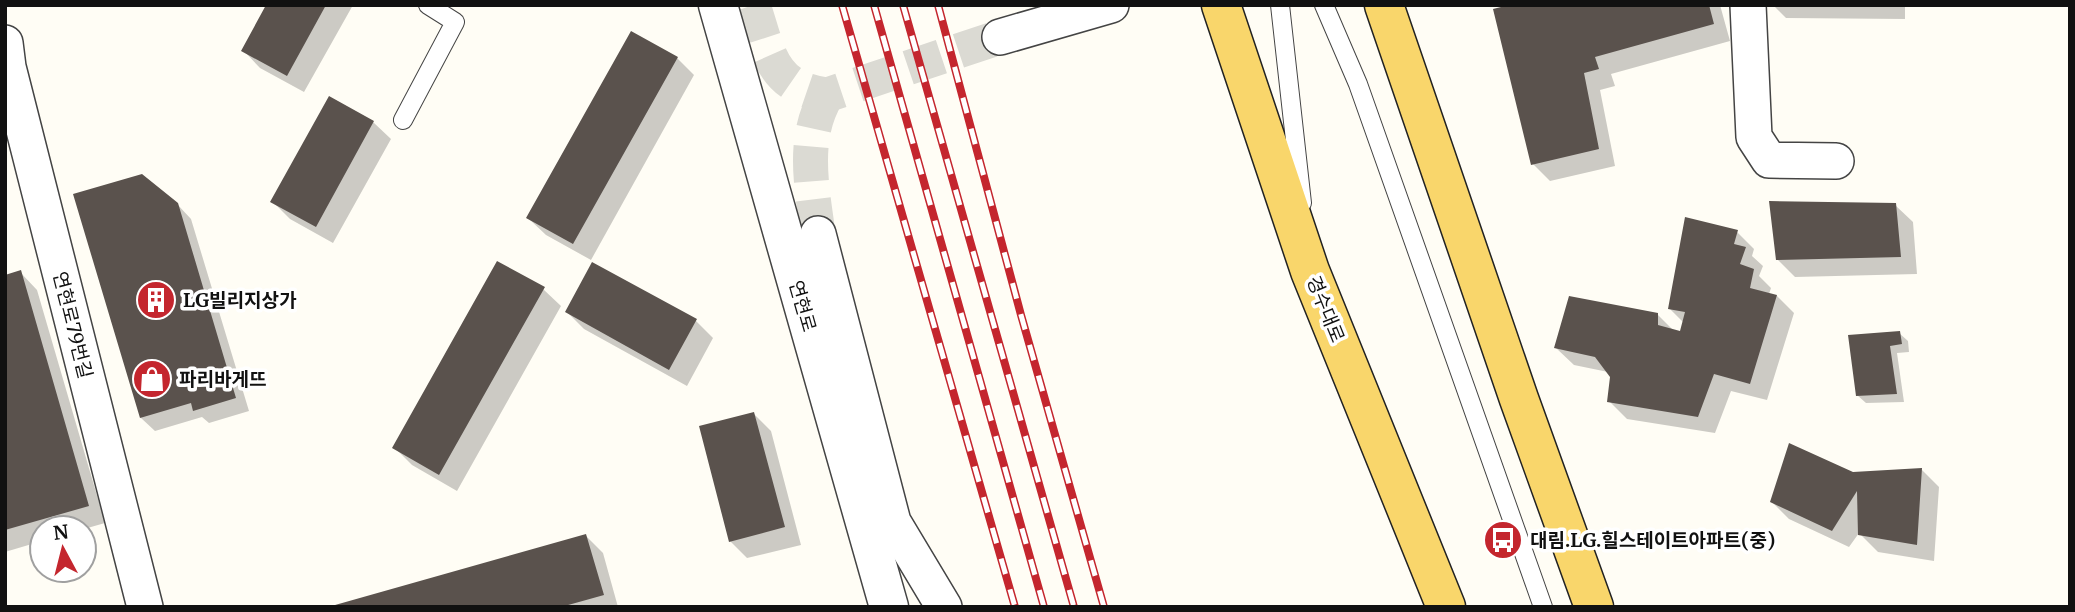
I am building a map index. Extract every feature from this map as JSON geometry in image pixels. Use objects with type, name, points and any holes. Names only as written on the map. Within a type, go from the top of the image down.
[{"type":"main road","name":"경수대로","points":[[1221,5],[1310,271],[1446,607]]},
{"type":"main road","points":[[1384,5],[1519,399],[1594,607]]},
{"type":"street","name":"연현로","points":[[718,5],[889,607]]},
{"type":"street","points":[[1000,37],[1111,5]]},
{"type":"street","points":[[1748,5],[1755,137],[1769,160],[1836,161]]},
{"type":"street","name":"연현로79번길","points":[[6,59],[145,607]]},
{"type":"street","points":[[818,234],[893,522],[944,607]]},
{"type":"lane","points":[[403,120],[455,22],[428,5]]},
{"type":"lane","points":[[1280,5],[1310,271]]},
{"type":"lane","points":[[1324,5],[1358,84],[1543,607]]},
{"type":"building","points":[[266,5],[326,5],[287,76],[241,51]]},
{"type":"building","points":[[1509,5],[1709,5],[1714,24],[1595,57],[1599,69],[1584,73],[1599,149],[1531,165],[1493,9]]},
{"type":"building","points":[[631,31],[678,57],[573,244],[526,218]]},
{"type":"building","points":[[329,96],[374,121],[316,227],[270,202]]},
{"type":"building","name":"LG빌리지상가","points":[[142,174],[178,203],[236,398],[193,411],[191,403],[140,418],[73,194]]},
{"type":"building","points":[[1769,201],[1896,203],[1901,257],[1776,260]]},
{"type":"building","points":[[1685,217],[1738,230],[1734,244],[1746,247],[1740,264],[1754,269],[1750,288],[1777,295],[1750,384],[1714,374],[1698,417],[1607,402],[1610,377],[1595,357],[1554,348],[1569,296],[1658,313],[1658,325],[1680,331],[1685,312],[1668,309]]},
{"type":"building","points":[[497,261],[545,287],[439,475],[392,448]]},
{"type":"building","points":[[592,262],[697,319],[669,370],[565,312]]},
{"type":"building","points":[[21,270],[89,506],[61,514],[28,514],[28,523],[5,530],[5,275]]},
{"type":"building","points":[[1900,331],[1902,344],[1890,346],[1897,394],[1856,396],[1848,335]]},
{"type":"building","points":[[754,412],[785,527],[729,542],[699,426]]},
{"type":"building","points":[[1789,443],[1853,472],[1922,468],[1917,545],[1858,535],[1857,491],[1832,531],[1770,502]]},
{"type":"building","points":[[586,534],[604,595],[561,607],[328,607]]},
{"type":"tunnel","points":[[753,5],[768,52],[783,75],[808,91],[827,95],[1000,37]]},
{"type":"tunnel","points":[[818,234],[811,181],[811,145],[819,111],[827,95]]},
{"type":"railway","points":[[842,5],[1015,607]]},
{"type":"railway","points":[[874,5],[1044,607]]},
{"type":"railway","points":[[903,5],[1074,607]]},
{"type":"railway","points":[[938,5],[1021,315],[1104,607]]},
{"type":"place","name":"LG빌리지상가","points":[[156,300]]},
{"type":"place","name":"파리바게뜨","points":[[152,379]]},
{"type":"place","name":"대림.LG.힐스테이트아파트(중)","points":[[1503,540]]}]
